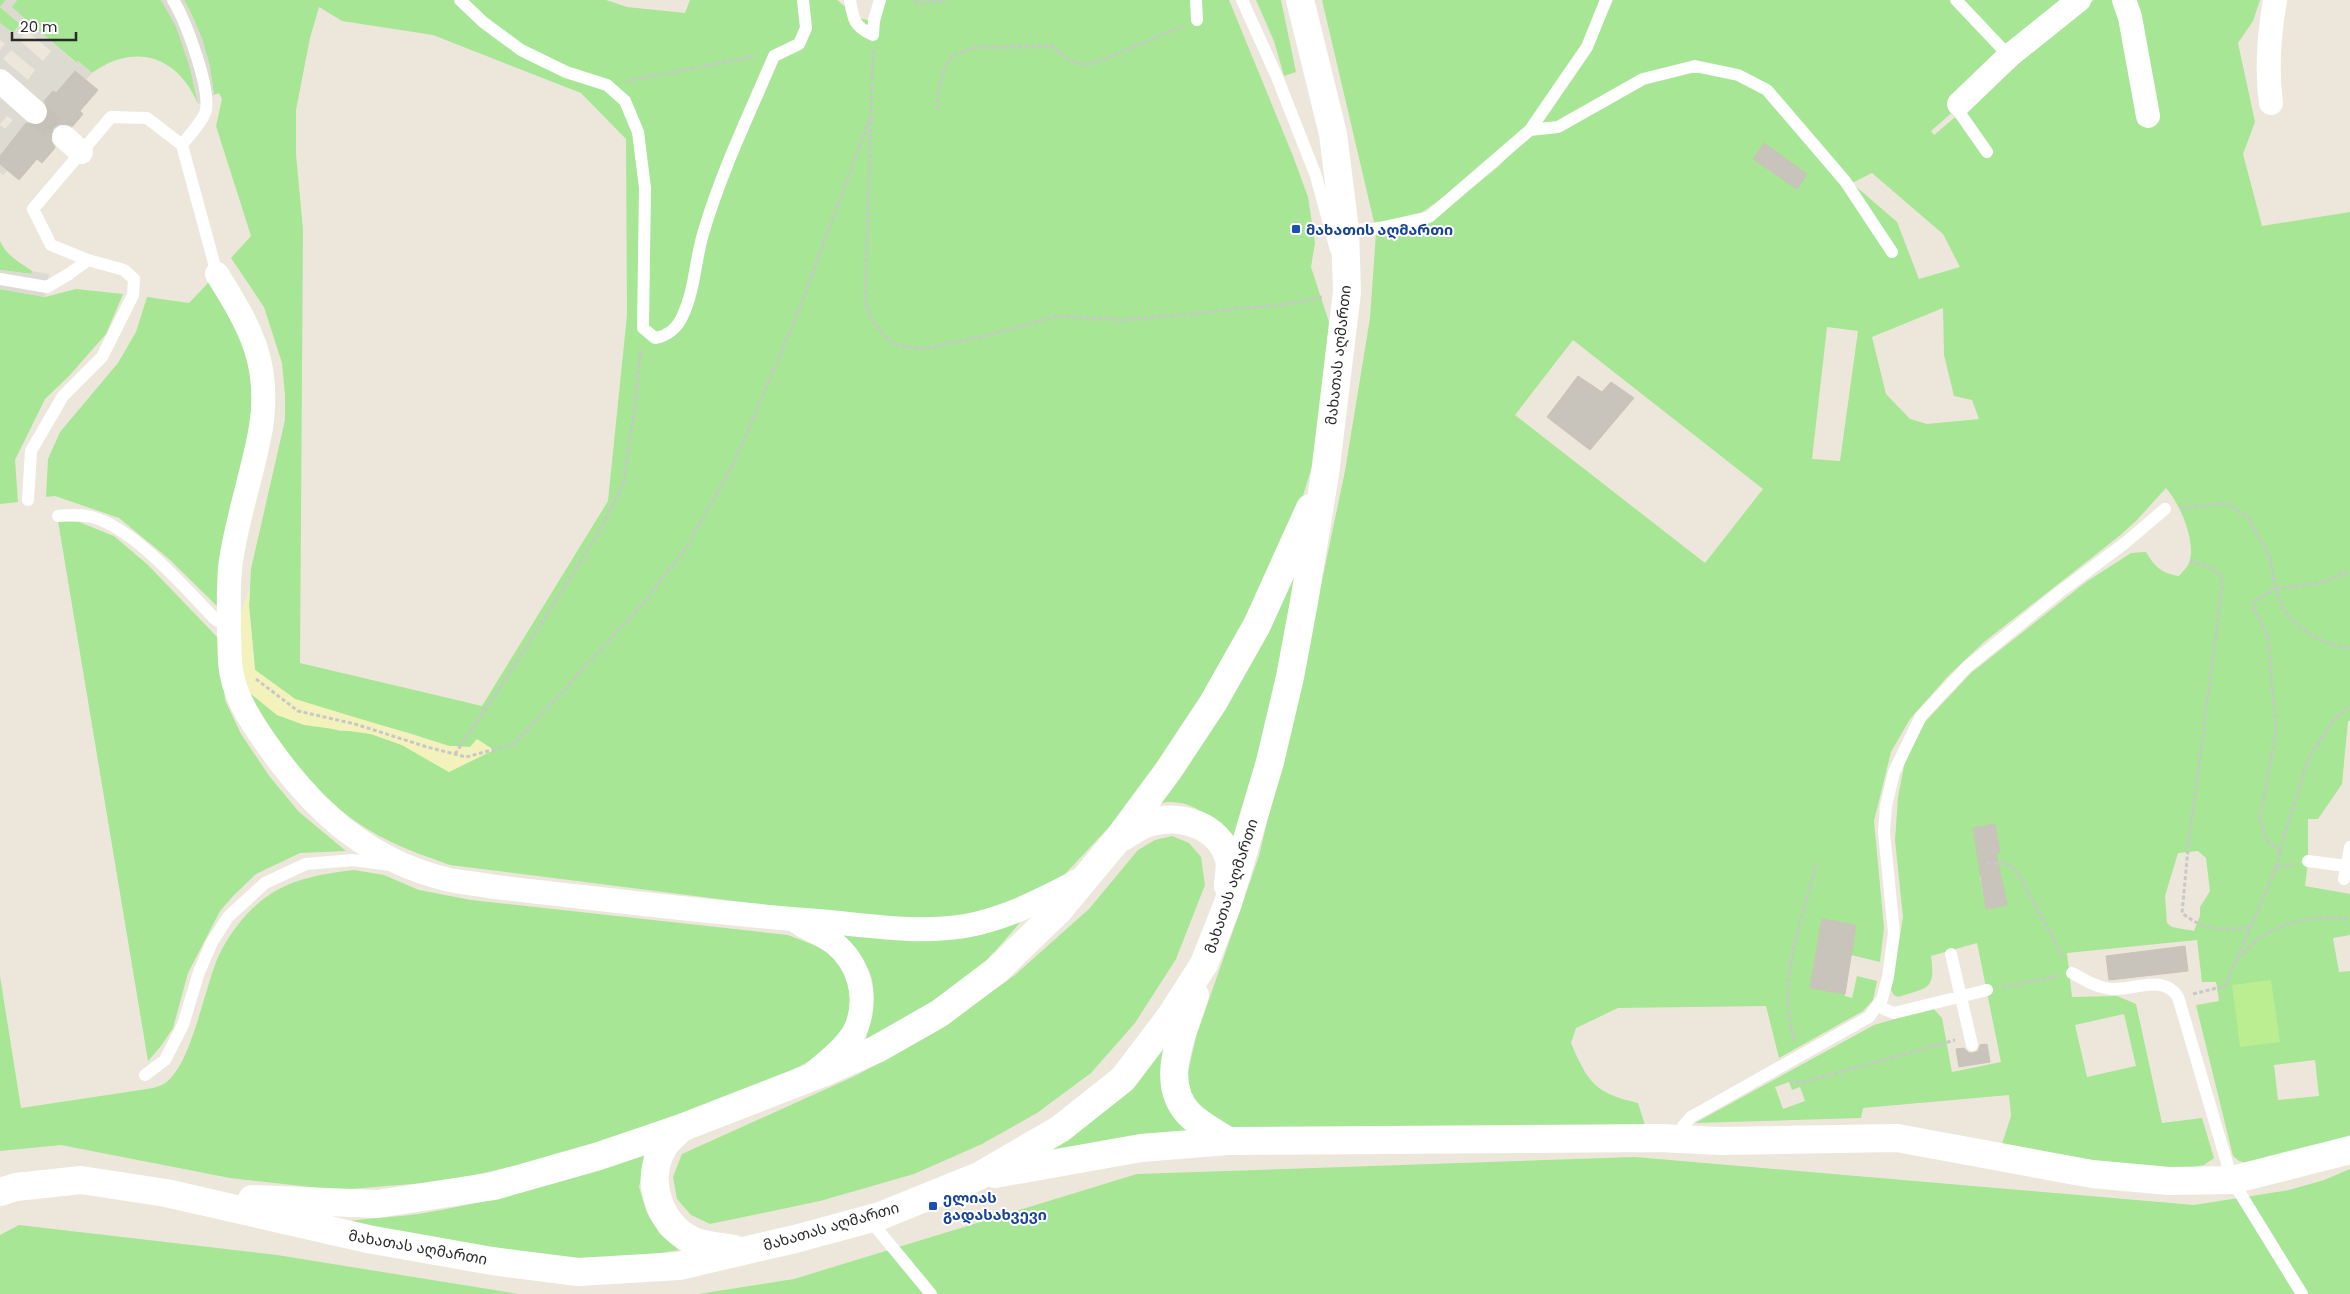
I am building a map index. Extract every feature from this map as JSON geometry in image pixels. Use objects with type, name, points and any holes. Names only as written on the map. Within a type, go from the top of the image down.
[{"type":"main road","name":"მახათას აღმართი","points":[[0,1192],[16,1186],[81,1180],[166,1193],[368,1239],[492,1261],[578,1272],[679,1266],[740,1250],[795,1239],[869,1219],[979,1176],[1060,1129],[1123,1079],[1170,1017],[1204,964],[1228,903],[1270,762],[1290,677],[1324,474],[1347,292],[1345,230],[1333,134],[1300,0]]},
{"type":"main road","name":"მახათას აღმართი","points":[[166,1193],[314,1203],[377,1204],[494,1186],[599,1156],[681,1128],[805,1080],[877,1050],[940,1013],[997,970],[1059,910],[1117,840],[1168,771],[1213,703],[1257,626],[1324,474]]},
{"type":"main road","points":[[1117,840],[1148,823],[1173,819],[1196,824],[1215,835],[1229,860],[1228,903]]},
{"type":"main road","points":[[1204,964],[1175,1057],[1174,1080],[1179,1098],[1190,1115],[1228,1141]]},
{"type":"main road","points":[[681,1128],[663,1147],[654,1175],[658,1205],[674,1228],[698,1242],[740,1250]]},
{"type":"main road","points":[[979,1176],[1141,1148],[1228,1141],[1665,1134],[1720,1141],[1897,1138],[2092,1174],[2169,1181],[2232,1180],[2350,1150]]},
{"type":"street","points":[[1959,104],[2009,56],[2079,0]]},
{"type":"street","points":[[2124,0],[2130,18],[2148,116]]},
{"type":"street","points":[[2271,103],[2267,79],[2269,35],[2275,0]]},
{"type":"street","points":[[0,81],[36,112]]},
{"type":"street","points":[[217,274],[244,317],[252,334],[264,382],[264,408],[261,428],[231,562],[230,663],[238,696],[254,727],[288,774],[316,807],[357,840],[380,854],[410,867],[449,879],[495,887],[791,919],[897,928],[964,926],[1000,918],[1026,908],[1086,877]]},
{"type":"street","points":[[791,919],[834,943],[855,967],[863,997],[856,1027],[839,1051],[805,1080]]},
{"type":"lane","points":[[173,0],[183,17],[195,51],[206,100],[206,112],[182,145]]},
{"type":"lane","points":[[460,0],[483,22],[521,50],[566,72],[607,85],[624,101],[638,132],[645,188],[643,328],[655,338],[663,336],[676,327],[683,316],[691,293],[703,234],[731,153],[746,123],[774,56],[799,44],[806,28],[803,0]]},
{"type":"lane","points":[[850,0],[853,18],[862,30],[873,35],[874,20],[880,0]]},
{"type":"lane","points":[[1196,0],[1197,20]]},
{"type":"lane","points":[[1242,0],[1277,77],[1316,176],[1347,292]]},
{"type":"lane","points":[[1345,230],[1375,229],[1429,217],[1530,130],[1587,47],[1606,0]]},
{"type":"lane","points":[[1956,0],[2009,56]]},
{"type":"lane","points":[[1530,130],[1558,127],[1642,79],[1695,66],[1738,75],[1767,90],[1845,181],[1892,252]]},
{"type":"lane","points":[[1959,104],[1957,107],[1959,112],[1987,152]]},
{"type":"lane","points":[[28,500],[32,451],[63,396],[102,356],[133,295],[134,279],[124,270],[88,260],[50,245],[33,209],[72,145],[110,117],[147,118],[182,145],[217,274]]},
{"type":"lane","points":[[0,279],[47,287],[88,260]]},
{"type":"lane","points":[[1665,1134],[1683,1126],[1692,1117],[1869,1017],[1879,1005],[1888,977],[1894,932],[1884,832],[1886,806],[1894,772],[1921,716],[1967,667],[2057,594],[2125,543],[2165,509]]},
{"type":"lane","points":[[58,516],[73,514],[93,517],[132,539],[215,619],[230,628]]},
{"type":"lane","points":[[2308,861],[2345,873],[2350,846]]},
{"type":"lane","points":[[145,1075],[165,1060],[183,1025],[199,972],[212,942],[228,917],[265,883],[306,864],[353,860],[410,867]]},
{"type":"lane","points":[[1951,954],[1971,1040]]},
{"type":"lane","points":[[2072,973],[2097,986],[2114,989],[2161,984],[2173,989],[2178,997],[2232,1180],[2302,1294]]},
{"type":"lane","points":[[1879,1005],[1894,1013],[1987,990]]},
{"type":"lane","points":[[869,1219],[931,1294]]},
{"type":"path","points":[[914,0],[921,4],[947,0]]},
{"type":"path","points":[[938,109],[938,93],[944,69],[951,57],[972,48],[1052,46],[1065,57],[1081,66],[1096,63],[1197,20]]},
{"type":"path","points":[[873,35],[864,303],[875,325],[893,344],[923,348],[985,336],[1057,316],[1126,320],[1296,303],[1347,292]]},
{"type":"path","points":[[607,85],[751,56],[774,56]]},
{"type":"path","points":[[230,663],[242,665],[258,681],[298,711],[355,724],[466,757],[514,744],[640,607],[686,548],[736,459],[799,310],[871,115]]},
{"type":"path","points":[[455,754],[504,682],[598,534],[622,484],[636,398],[643,328]]},
{"type":"path","points":[[2165,509],[2226,503],[2250,518],[2270,557],[2275,588],[2284,610],[2313,637],[2338,647],[2350,648]]},
{"type":"path","points":[[2190,561],[2210,567],[2220,576],[2222,587],[2188,849],[2182,913],[2196,924],[2220,930],[2251,927]]},
{"type":"path","points":[[2280,852],[2266,840],[2260,819],[2276,731],[2268,636],[2253,607],[2255,601],[2275,588],[2301,586],[2350,571]]},
{"type":"path","points":[[2178,997],[2225,986],[2276,868],[2309,757],[2333,722],[2350,705]]},
{"type":"path","points":[[2276,868],[2308,861]]},
{"type":"path","points":[[1802,1055],[1793,1035],[1788,1003],[1792,958],[1817,862]]},
{"type":"path","points":[[1986,863],[2004,863],[2016,870],[2072,973],[1987,990]]},
{"type":"path","points":[[2238,957],[2248,950],[2256,940],[2278,927],[2316,917],[2350,920]]},
{"type":"path","points":[[1780,1067],[1785,1079],[1800,1083],[1971,1040]]},
{"type":"green space","points":[[0,0],[6,0],[0,7]]},
{"type":"green space","points":[[17,0],[161,0],[169,11],[181,36],[198,104],[179,75],[167,65],[154,59],[124,58],[108,63],[92,73],[78,61],[77,63],[11,7]]},
{"type":"green space","points":[[184,0],[606,0],[627,7],[685,13],[690,0],[837,0],[859,18],[880,23],[884,0],[1229,0],[1308,197],[1315,243],[1311,267],[1329,322],[1325,364],[1323,431],[1292,531],[1255,622],[1140,794],[1065,874],[1037,897],[959,922],[838,914],[450,865],[409,850],[379,836],[333,804],[286,751],[250,693],[277,715],[341,731],[356,730],[371,734],[402,745],[449,772],[470,747],[449,746],[317,707],[295,699],[255,670],[249,606],[251,569],[285,420],[282,363],[264,307],[231,258],[251,236],[216,126],[222,99],[219,93],[214,95],[204,46]],"holes":[[[319,7],[342,21],[433,35],[581,93],[626,139],[627,315],[608,501],[482,706],[300,663],[303,230],[296,154],[296,110],[310,38]]]},
{"type":"green space","points":[[1256,0],[1281,0],[1296,72],[1284,76],[1274,41]]},
{"type":"green space","points":[[1322,0],[1604,0],[1584,47],[1527,129],[1461,185],[1411,220],[1374,222]]},
{"type":"green space","points":[[1613,0],[2080,0],[1931,131],[1934,135],[2094,0],[2260,0],[2253,21],[2238,43],[2255,122],[2243,154],[2262,226],[2350,212],[2350,721],[2348,721],[2342,784],[2318,819],[2308,819],[2308,861],[2305,886],[2350,894],[2350,935],[2333,938],[2339,972],[2350,971],[2350,1135],[2319,1149],[2252,1164],[2239,1161],[2233,1156],[2196,1005],[2219,1001],[2216,982],[2202,982],[2197,940],[2067,953],[2072,997],[2117,996],[2136,1004],[2162,1123],[2202,1118],[2214,1158],[2204,1165],[2180,1170],[2093,1163],[2001,1147],[2011,1116],[2009,1095],[1863,1108],[1861,1118],[1695,1123],[1874,1025],[1933,1008],[1942,1018],[1952,1072],[2001,1062],[1977,943],[1931,956],[1932,976],[1930,982],[1923,989],[1898,997],[1891,990],[1903,917],[1895,840],[1898,797],[1905,761],[1925,722],[1971,673],[2086,582],[2131,553],[2146,552],[2152,562],[2159,568],[2179,576],[2189,562],[2190,542],[2181,512],[2166,488],[2136,521],[2118,537],[1984,642],[1949,675],[1910,719],[1891,752],[1874,821],[1884,928],[1880,962],[1851,955],[1856,925],[1822,919],[1810,988],[1845,994],[1845,996],[1852,998],[1857,976],[1877,981],[1873,1000],[1863,1011],[1779,1058],[1766,1006],[1618,1008],[1576,1028],[1571,1043],[1588,1077],[1602,1090],[1638,1103],[1645,1125],[1226,1129],[1194,1100],[1185,1085],[1196,1037],[1259,856],[1306,657],[1345,471],[1370,318],[1376,233],[1414,235],[1499,166],[1537,126],[1592,47]],"holes":[[[1872,173],[1943,234],[1960,267],[1919,279],[1897,222],[1852,183]],[[1943,308],[1944,355],[1954,396],[1972,400],[1979,419],[1927,424],[1910,419],[1886,394],[1872,337]],[[1827,327],[1858,331],[1840,461],[1812,459]],[[1573,340],[1763,489],[1705,563],[1515,415]],[[1995,824],[2000,852],[1978,856],[1973,828]],[[2198,851],[2206,858],[2210,891],[2200,907],[2200,916],[2194,931],[2172,927],[2167,923],[2165,896],[2178,853]],[[2000,873],[1986,909],[1980,877]],[[2124,1014],[2136,1066],[2087,1077],[2075,1025]],[[2315,1060],[2319,1096],[2278,1100],[2274,1065]],[[1789,1082],[1792,1090],[1800,1087],[1805,1101],[1783,1109],[1775,1087]]]},
{"type":"green space","points":[[0,7],[20,24],[13,33],[0,23]]},
{"type":"green space","points":[[0,241],[10,255],[32,271],[32,274],[0,270]]},
{"type":"green space","points":[[209,282],[229,314],[242,343],[250,374],[251,392],[251,412],[221,610],[169,559],[119,518],[55,496],[46,497],[48,459],[60,432],[118,363],[136,332],[147,297],[189,303]]},
{"type":"green space","points":[[0,289],[45,297],[76,289],[123,294],[106,334],[69,376],[45,399],[15,460],[18,502],[0,504]]},
{"type":"green space","points":[[58,521],[79,522],[114,536],[148,565],[219,639],[225,700],[241,734],[270,777],[299,812],[346,851],[300,853],[256,874],[234,895],[220,911],[188,973],[173,1028],[148,1061]]},
{"type":"green space","points":[[1299,563],[1281,664],[1235,844],[1208,816],[1191,806],[1170,802],[1153,806]]},
{"type":"green space","points":[[1172,836],[1189,843],[1201,857],[1205,885],[1176,959],[1135,1023],[1091,1073],[1037,1113],[982,1144],[914,1174],[820,1201],[710,1224],[691,1215],[677,1199],[673,1177],[682,1154],[857,1075],[939,1030],[1015,975],[1089,909],[1138,850],[1155,840]]},
{"type":"green space","points":[[354,870],[384,875],[419,890],[471,900],[788,935],[824,949],[846,969],[854,1000],[849,1028],[831,1049],[778,1078],[668,1125],[548,1158],[449,1181],[338,1190],[230,1178],[61,1145],[0,1151],[0,976],[21,1108],[159,1086],[172,1076],[182,1062],[190,1044],[221,951],[244,918],[261,901],[282,887],[329,873]]},
{"type":"green space","points":[[1024,918],[986,961],[960,985],[914,1016],[865,1042],[873,1001],[873,985],[870,972],[863,960],[852,949],[818,924]]},
{"type":"green space","points":[[2271,980],[2280,1042],[2240,1047],[2232,985]]},
{"type":"green space","points":[[1174,1029],[1166,1072],[1165,1095],[1172,1113],[1186,1126],[1203,1137],[1011,1165]]},
{"type":"green space","points":[[646,1155],[639,1187],[647,1213],[660,1234],[679,1250],[629,1258],[440,1265],[349,1221],[418,1214],[476,1203],[562,1181]]},
{"type":"green space","points":[[1635,1157],[2194,1205],[2289,1190],[2324,1180],[2350,1169],[2350,1294],[698,1294],[794,1279],[1137,1174]]},
{"type":"green space","points":[[19,1225],[277,1255],[519,1294],[0,1294],[0,1235]]},
{"type":"sand","points":[[250,589],[249,606],[255,670],[295,699],[449,746],[470,747],[477,739],[494,750],[449,772],[402,745],[371,734],[304,725],[277,715],[250,693],[239,666],[240,614]]},
{"type":"shaded area","points":[[6,0],[17,0],[12,7],[76,63],[78,61],[92,73],[86,80],[98,90],[90,100],[85,96],[75,107],[83,114],[42,163],[36,158],[19,180],[8,170],[3,175],[0,172],[0,125],[5,129],[13,120],[7,116],[0,124],[0,50],[5,44],[0,40],[0,23],[13,33],[20,24],[0,7]],"holes":[[[26,30],[51,51],[43,61],[19,40]],[[11,50],[35,70],[28,80],[3,59]]]},
{"type":"shaded area","points":[[161,0],[184,0],[202,38],[210,66],[214,95],[198,104],[191,71],[176,27]]},
{"type":"shaded area","points":[[0,270],[31,274],[32,271],[49,274],[45,297],[0,289]]},
{"type":"building","points":[[75,71],[98,90],[80,111],[83,114],[73,126],[60,124],[53,128],[51,141],[55,148],[42,163],[37,159],[19,180],[0,164],[0,156],[26,123],[39,125],[46,121],[48,108],[44,101],[53,91],[56,93]]},
{"type":"building","points":[[1764,143],[1807,174],[1797,189],[1753,159]]},
{"type":"building","points":[[1578,376],[1602,392],[1611,382],[1634,398],[1590,450],[1547,417]]},
{"type":"building","points":[[1995,824],[2000,852],[1996,853],[2007,905],[1986,909],[1973,828]]},
{"type":"building","points":[[1822,919],[1856,925],[1845,994],[1810,988]]},
{"type":"building","points":[[2185,946],[2188,971],[2109,980],[2106,956]]},
{"type":"building","points":[[1987,1044],[1990,1062],[1959,1067],[1956,1049],[1964,1048],[1969,1053],[1973,1053],[1978,1051],[1980,1045]]},
{"type":"tunnel","points":[[35,112],[64,137]]},
{"type":"place","name":"მახათის აღმართი","points":[[1296,229]]},
{"type":"place","name":"ელიას გადასახვევი","points":[[933,1206]]}]
